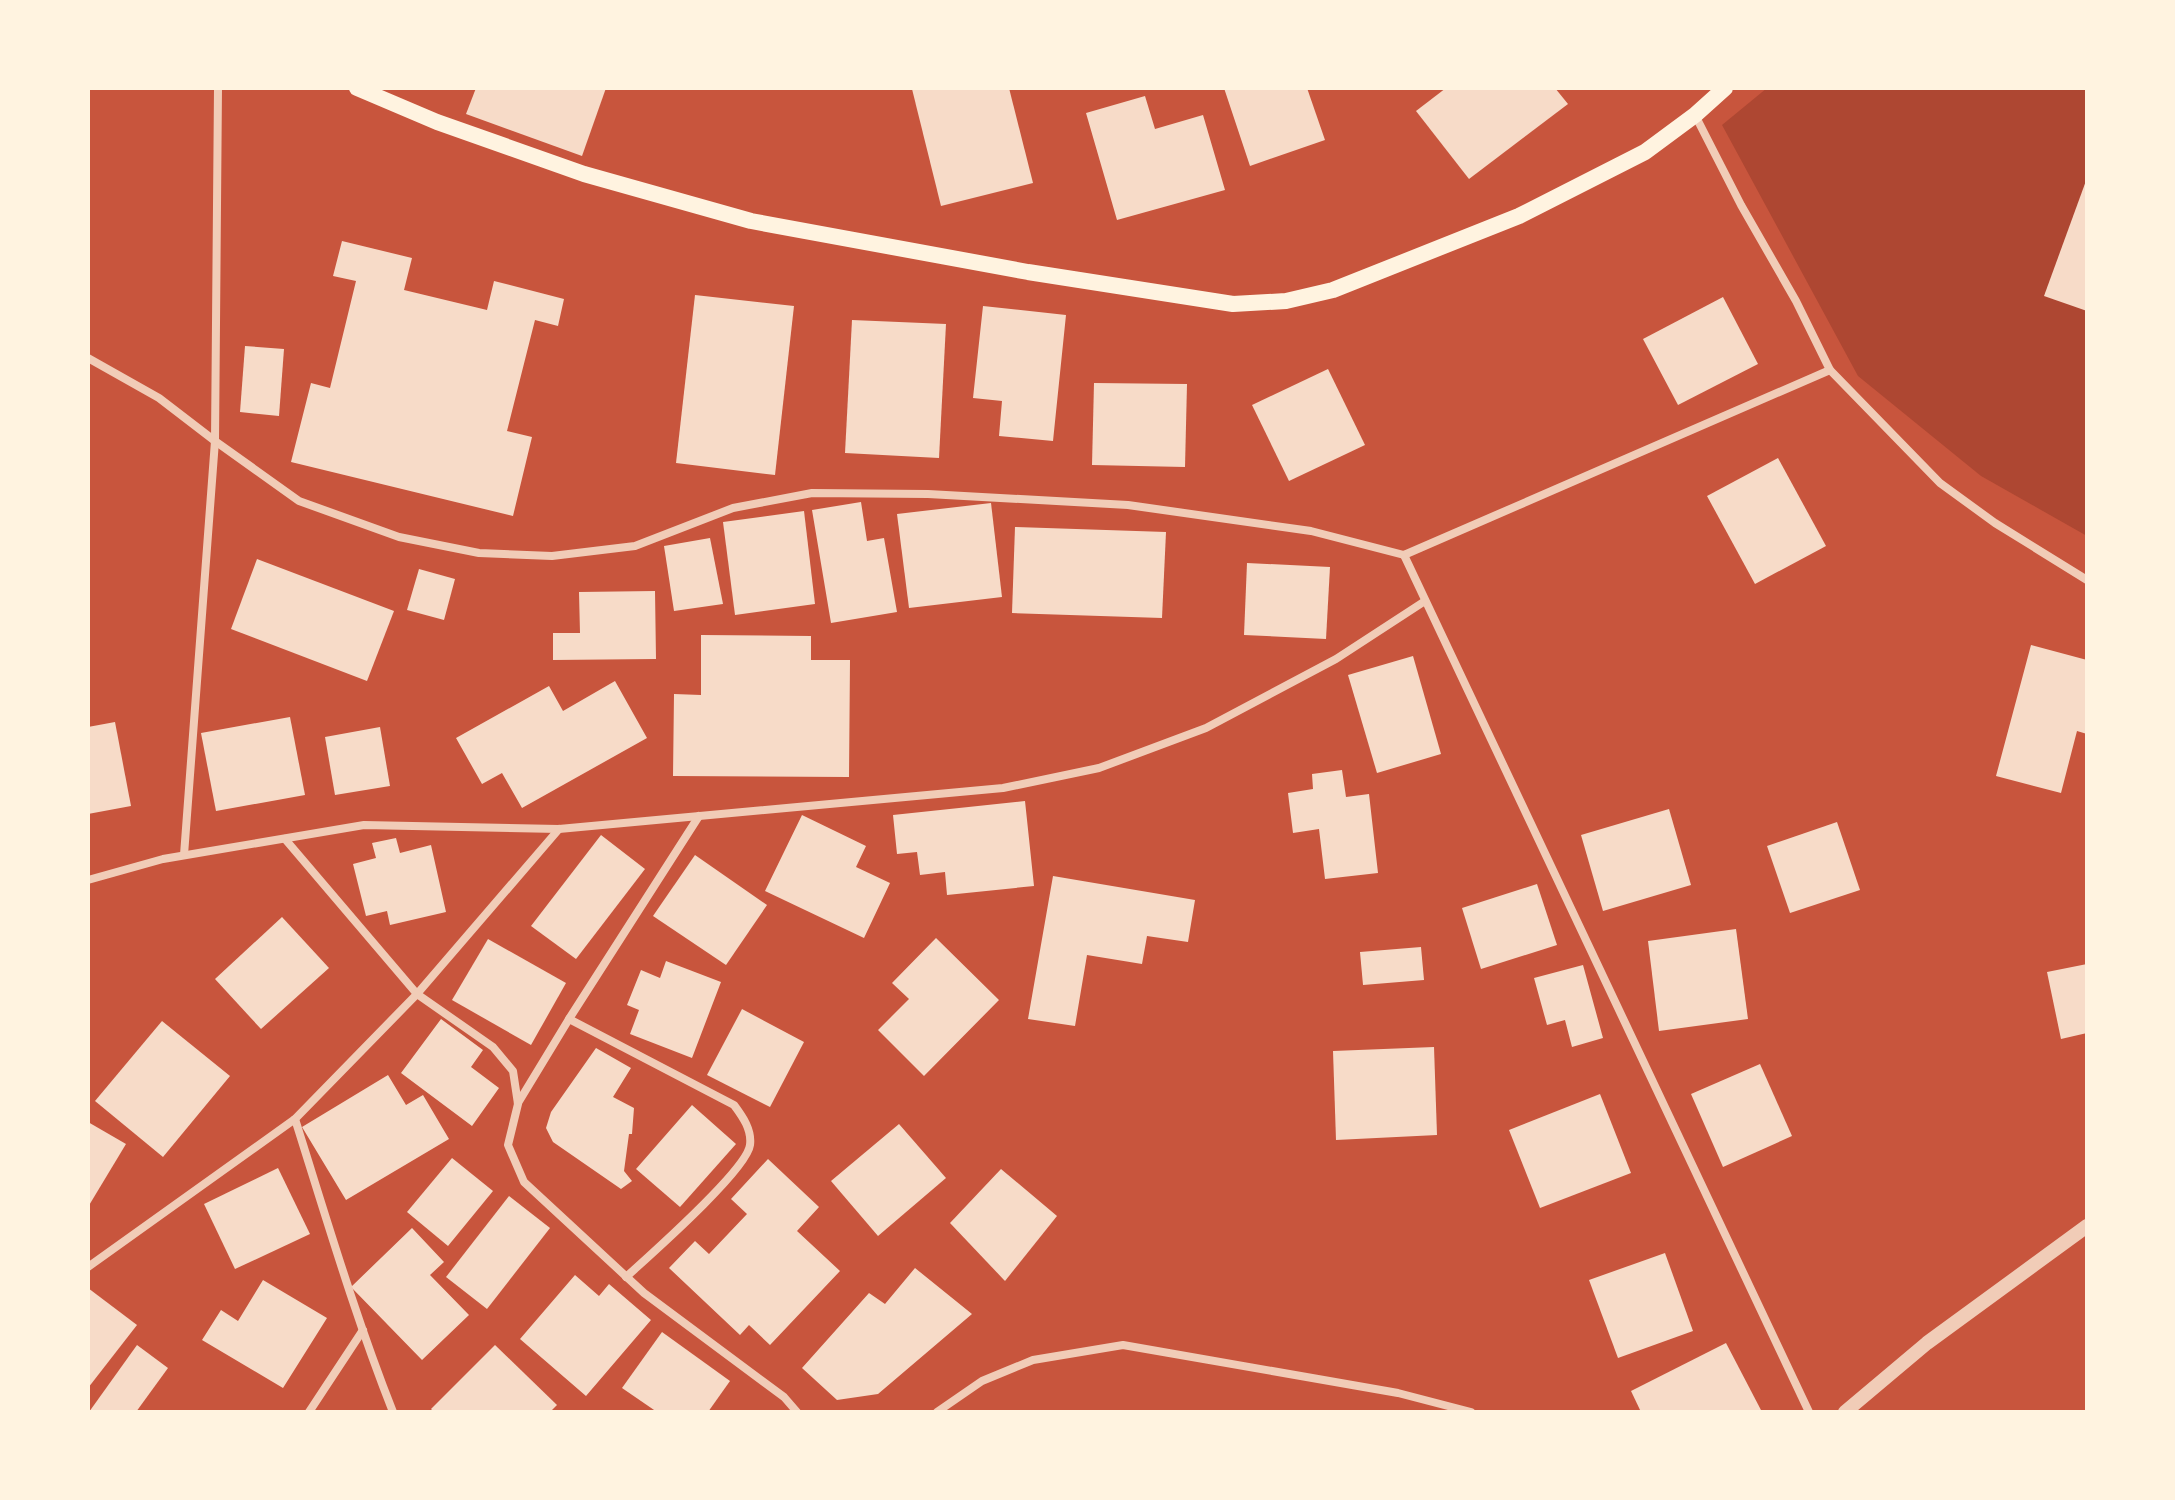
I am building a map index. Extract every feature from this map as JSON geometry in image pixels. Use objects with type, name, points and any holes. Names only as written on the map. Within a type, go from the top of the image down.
[{"type":"main road","points":[[357,88],[437,122],[584,174],[751,221],[1028,272],[1233,304],[1286,301],[1333,290],[1519,216],[1645,152],[1725,88]]},
{"type":"street","points":[[184,855],[215,441],[218,88]]},
{"type":"street","points":[[1695,115],[1830,370],[1940,483],[1995,523],[2087,580]]},
{"type":"street","points":[[88,358],[159,398],[299,501],[399,537],[479,553],[552,556],[635,546],[733,508],[812,493],[928,494],[1128,505],[1311,531],[1404,555],[1830,370]]},
{"type":"street","points":[[1404,555],[1809,1412]]},
{"type":"street","points":[[88,880],[163,859],[364,825],[559,829],[1003,788],[1099,768],[1206,728],[1336,659],[1425,601]]},
{"type":"street","points":[[699,816],[518,1104],[508,1145],[524,1182],[626,1277],[784,1397],[797,1412]]},
{"type":"street","points":[[88,1267],[295,1119],[417,994],[559,829]]},
{"type":"street","points":[[285,839],[417,994],[493,1047],[513,1071],[518,1104]]},
{"type":"street","points":[[569,1019],[734,1105],[746,1122],[750,1146],[740,1165],[626,1277]]},
{"type":"street","points":[[295,1119],[363,1330],[393,1412]]},
{"type":"street","points":[[1845,1412],[1927,1343],[2087,1226]]},
{"type":"street","points":[[309,1412],[363,1330]]},
{"type":"street","points":[[937,1412],[982,1381],[1033,1360],[1123,1345],[1398,1393],[1471,1412]]},
{"type":"shaded area","points":[[1767,88],[2087,88],[2087,536],[1981,476],[1858,376],[1722,125]]},
{"type":"building","points":[[476,88],[606,88],[582,156],[466,114]]},
{"type":"building","points":[[1009,88],[1033,183],[941,206],[912,89]]},
{"type":"building","points":[[1224,88],[1307,88],[1325,140],[1250,166]]},
{"type":"building","points":[[1446,88],[1555,88],[1568,104],[1469,179],[1416,111]]},
{"type":"building","points":[[1145,96],[1155,129],[1203,115],[1225,190],[1117,220],[1086,113]]},
{"type":"building","points":[[2087,178],[2087,311],[2044,296]]},
{"type":"building","points":[[342,241],[412,258],[404,290],[487,310],[494,281],[564,299],[558,326],[535,320],[507,431],[532,437],[513,516],[291,462],[311,383],[330,388],[356,281],[333,276]]},
{"type":"building","points":[[695,295],[794,306],[775,475],[676,463]]},
{"type":"building","points":[[1723,297],[1758,364],[1678,405],[1643,339]]},
{"type":"building","points":[[983,306],[1066,315],[1053,441],[999,436],[1002,401],[973,398]]},
{"type":"building","points":[[852,320],[946,324],[939,458],[845,453]]},
{"type":"building","points":[[245,346],[284,349],[279,416],[240,412]]},
{"type":"building","points":[[1328,369],[1365,445],[1289,481],[1252,405]]},
{"type":"building","points":[[1094,383],[1187,384],[1185,467],[1092,465]]},
{"type":"building","points":[[1778,458],[1826,546],[1755,584],[1707,496]]},
{"type":"building","points":[[861,502],[867,541],[884,538],[897,612],[831,623],[812,510]]},
{"type":"building","points":[[991,503],[1002,597],[909,608],[897,514]]},
{"type":"building","points":[[804,511],[815,604],[735,615],[723,522]]},
{"type":"building","points":[[1015,527],[1166,532],[1162,618],[1012,613]]},
{"type":"building","points":[[710,538],[723,604],[674,611],[664,546]]},
{"type":"building","points":[[257,559],[394,611],[367,681],[231,629]]},
{"type":"building","points":[[1247,563],[1330,567],[1326,639],[1244,635]]},
{"type":"building","points":[[419,569],[455,579],[444,620],[407,610]]},
{"type":"building","points":[[655,591],[656,659],[553,660],[553,633],[580,633],[579,592]]},
{"type":"building","points":[[701,635],[811,636],[811,660],[850,660],[849,777],[673,776],[674,694],[701,695]]},
{"type":"building","points":[[2031,645],[2087,660],[2087,734],[2077,731],[2061,793],[1996,776]]},
{"type":"building","points":[[1413,656],[1441,754],[1377,773],[1348,675]]},
{"type":"building","points":[[615,681],[647,738],[522,808],[502,773],[482,784],[456,738],[549,686],[563,711]]},
{"type":"building","points":[[290,717],[305,795],[216,811],[201,733]]},
{"type":"building","points":[[115,722],[131,806],[88,814],[88,727]]},
{"type":"building","points":[[380,727],[390,786],[335,795],[325,737]]},
{"type":"building","points":[[1342,770],[1346,797],[1369,794],[1378,873],[1325,879],[1319,829],[1293,833],[1288,793],[1313,789],[1312,774]]},
{"type":"building","points":[[1025,801],[1034,886],[947,895],[945,872],[920,875],[917,852],[897,854],[893,815]]},
{"type":"building","points":[[1669,809],[1691,885],[1603,911],[1581,835]]},
{"type":"building","points":[[802,815],[866,846],[856,867],[890,883],[864,938],[765,891]]},
{"type":"building","points":[[1837,822],[1860,890],[1790,913],[1767,846]]},
{"type":"building","points":[[601,835],[645,869],[576,959],[531,926]]},
{"type":"building","points":[[396,838],[400,853],[431,845],[446,912],[390,925],[387,911],[366,916],[353,864],[376,858],[372,843]]},
{"type":"building","points":[[695,855],[767,905],[726,965],[653,916]]},
{"type":"building","points":[[1053,876],[1195,900],[1188,942],[1147,936],[1142,964],[1087,955],[1075,1026],[1028,1019]]},
{"type":"building","points":[[1537,884],[1557,945],[1481,969],[1462,908]]},
{"type":"building","points":[[282,917],[329,968],[261,1029],[215,979]]},
{"type":"building","points":[[1736,929],[1748,1019],[1659,1031],[1648,941]]},
{"type":"building","points":[[936,938],[999,1000],[924,1076],[878,1030],[909,999],[892,983]]},
{"type":"building","points":[[488,939],[566,983],[531,1045],[452,1000]]},
{"type":"building","points":[[1421,947],[1424,980],[1363,985],[1360,952]]},
{"type":"building","points":[[666,961],[721,982],[692,1058],[630,1034],[639,1010],[627,1005],[641,970],[660,978]]},
{"type":"building","points":[[2087,964],[2087,1033],[2061,1039],[2047,972]]},
{"type":"building","points":[[1583,965],[1603,1038],[1572,1047],[1565,1020],[1547,1025],[1534,978]]},
{"type":"building","points":[[742,1009],[804,1042],[770,1107],[707,1075]]},
{"type":"building","points":[[441,1019],[483,1050],[471,1067],[499,1088],[472,1126],[401,1073]]},
{"type":"building","points":[[162,1021],[230,1076],[163,1157],[95,1101]]},
{"type":"building","points":[[1434,1047],[1437,1135],[1336,1140],[1333,1051]]},
{"type":"building","points":[[596,1048],[631,1068],[613,1097],[634,1108],[624,1171],[632,1181],[621,1189],[553,1142],[546,1128],[551,1112]]},
{"type":"building","points":[[1760,1064],[1792,1136],[1723,1167],[1691,1094]]},
{"type":"building","points":[[388,1075],[406,1105],[423,1095],[449,1139],[346,1200],[302,1127]]},
{"type":"building","points":[[1600,1094],[1631,1173],[1540,1208],[1509,1130]]},
{"type":"building","points":[[692,1105],[736,1144],[680,1207],[636,1169]]},
{"type":"building","points":[[88,1122],[126,1144],[88,1207]]},
{"type":"building","points":[[899,1124],[946,1178],[878,1236],[831,1181]]},
{"type":"building","points":[[452,1158],[493,1191],[448,1246],[407,1212]]},
{"type":"building","points":[[768,1159],[819,1207],[797,1231],[840,1271],[770,1345],[749,1325],[740,1335],[669,1268],[695,1241],[709,1254],[747,1214],[731,1199]]},
{"type":"building","points":[[278,1168],[310,1234],[235,1269],[204,1204]]},
{"type":"building","points":[[1001,1169],[1057,1216],[1005,1281],[950,1223]]},
{"type":"building","points":[[509,1196],[550,1228],[487,1309],[446,1277]]},
{"type":"building","points":[[412,1228],[444,1262],[430,1275],[469,1315],[422,1360],[351,1287]]},
{"type":"building","points":[[1665,1253],[1693,1331],[1618,1358],[1589,1280]]},
{"type":"building","points":[[915,1268],[972,1314],[878,1394],[837,1400],[802,1368],[869,1293],[885,1304]]},
{"type":"building","points":[[575,1275],[599,1296],[609,1284],[651,1320],[586,1396],[520,1339]]},
{"type":"building","points":[[263,1280],[327,1318],[283,1388],[202,1340],[221,1310],[238,1321]]},
{"type":"building","points":[[88,1288],[137,1325],[88,1388]]},
{"type":"building","points":[[662,1332],[730,1381],[708,1412],[657,1412],[622,1388]]},
{"type":"building","points":[[1726,1343],[1762,1412],[1641,1412],[1631,1391]]},
{"type":"building","points":[[137,1345],[168,1368],[136,1412],[89,1412]]},
{"type":"building","points":[[495,1345],[557,1405],[550,1412],[434,1412],[431,1409]]}]
